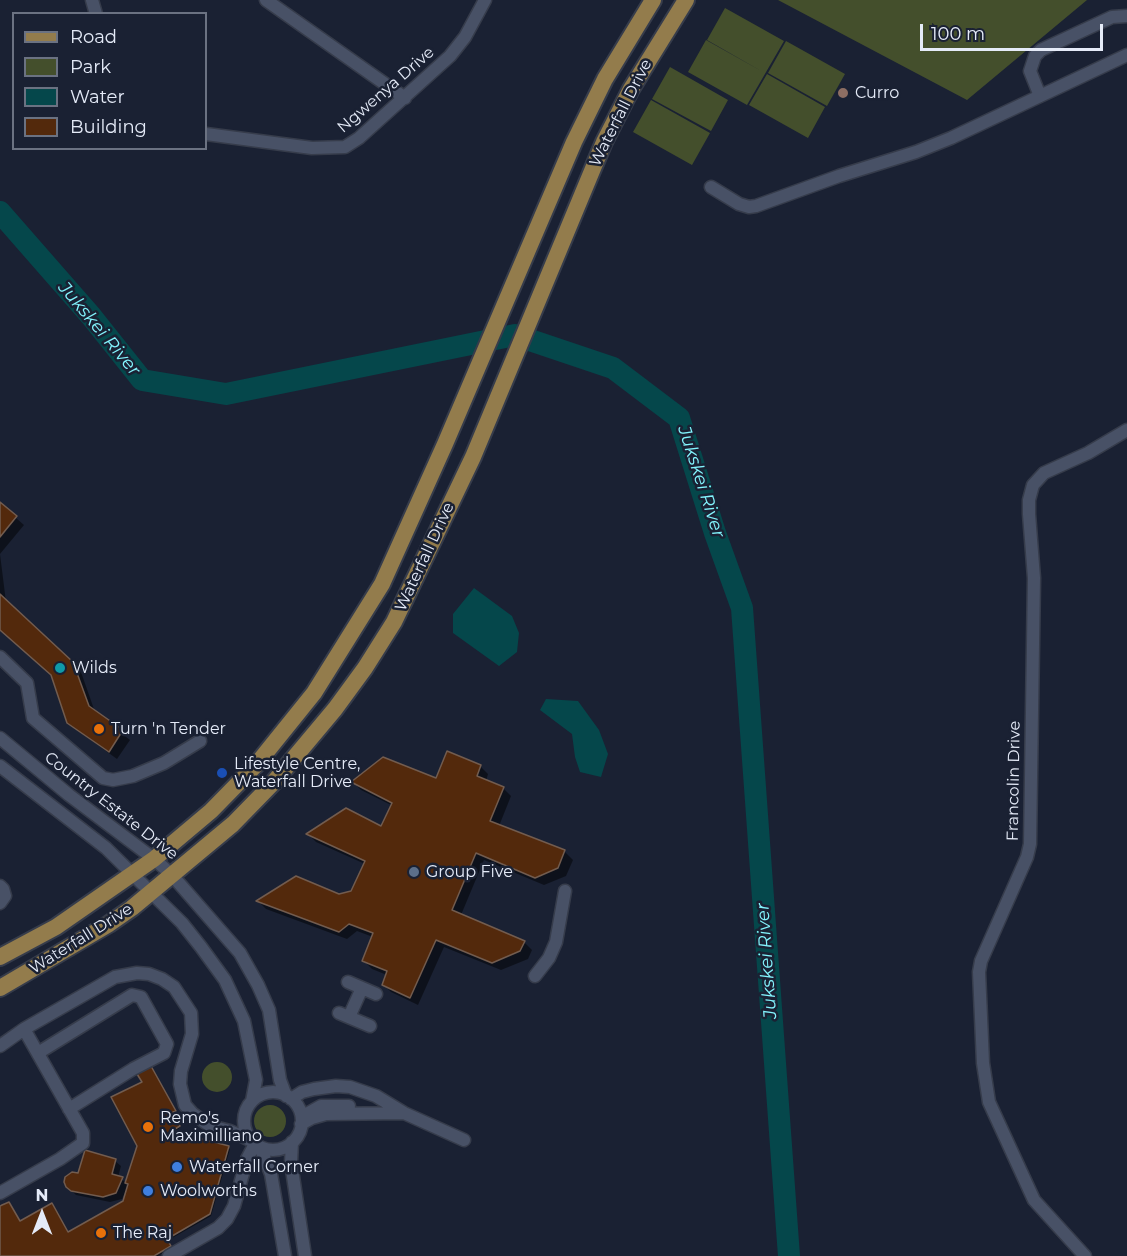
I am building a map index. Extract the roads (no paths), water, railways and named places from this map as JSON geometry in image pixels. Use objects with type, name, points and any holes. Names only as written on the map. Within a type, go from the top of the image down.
[{"type":"main road","name":"Waterfall Drive","points":[[0,957],[56,927],[154,859],[229,794],[256,765],[314,693],[382,584],[446,444],[574,142],[600,90],[653,0]]},
{"type":"main road","name":"Waterfall Drive","points":[[0,988],[109,924],[233,824],[273,783],[335,709],[365,668],[394,622],[473,457],[604,142],[631,89],[686,0]]},
{"type":"street","points":[[266,0],[405,98]]},
{"type":"street","name":"Ngwenya Drive","points":[[207,134],[312,148],[345,147],[359,138],[405,98],[458,48],[485,0]]},
{"type":"street","points":[[1040,96],[1030,70],[1035,56],[1041,50],[1112,17],[1127,16]]},
{"type":"street","points":[[711,187],[739,204],[756,206],[839,176],[916,152],[1127,56]]},
{"type":"street","name":"Francolin Drive","points":[[1085,1256],[1034,1200],[989,1102],[983,1063],[978,972],[1027,857],[1030,844],[1034,578],[1029,500],[1033,485],[1044,473],[1088,453],[1127,430]]},
{"type":"street","points":[[1,660],[27,683],[33,718],[103,778],[113,780],[133,776],[164,763],[200,741]]},
{"type":"street","name":"Country Estate Drive","points":[[0,738],[171,874],[240,953],[258,985],[268,1010],[280,1080],[293,1096]]},
{"type":"street","points":[[0,766],[106,848],[189,931],[225,980],[244,1021],[256,1080],[244,1126],[268,1162],[285,1256]]},
{"type":"street","points":[[0,886],[5,896],[0,903]]},
{"type":"street","points":[[535,976],[549,958],[556,942],[565,891]]},
{"type":"street","points":[[0,1046],[24,1029],[124,974],[149,974],[174,987],[188,1005],[192,1021],[181,1075],[181,1092],[185,1105],[192,1113],[210,1126],[230,1131],[255,1144],[277,1150],[292,1142],[297,1136],[301,1121],[293,1096]]},
{"type":"street","points":[[348,982],[376,994]]},
{"type":"street","points":[[362,988],[344,1015],[369,1026]]},
{"type":"street","points":[[38,1053],[132,995],[141,998],[167,1044],[164,1053],[133,1069],[69,1109]]},
{"type":"street","points":[[0,1193],[60,1160],[83,1143],[83,1133],[24,1029]]},
{"type":"street","points":[[210,1126],[232,1122],[242,1117],[249,1106],[268,1093],[293,1096],[325,1087],[350,1087],[364,1090],[389,1109]]},
{"type":"street","points":[[301,1121],[316,1108],[326,1105],[389,1109],[404,1113],[464,1140]]},
{"type":"street","points":[[292,1142],[291,1164],[305,1256]]},
{"type":"street","points":[[169,1256],[218,1228],[227,1219],[234,1206],[247,1159],[255,1144]]},
{"type":"water","points":[[474,588],[512,616],[519,633],[517,652],[499,666],[453,633],[453,614]]},
{"type":"water","points":[[546,699],[578,701],[599,730],[608,754],[601,777],[580,772],[575,757],[572,734],[540,710]]},
{"type":"waterway","name":"Jukskei River","points":[[0,212],[91,316],[142,380],[226,394],[515,335],[613,368],[679,418],[715,533],[742,608],[789,1256]]},
{"type":"place","name":"Curro","points":[[843,93]]},
{"type":"place","name":"Wilds","points":[[60,668]]},
{"type":"place","name":"Turn 'n Tender","points":[[99,729]]},
{"type":"place","name":"Lifestyle Centre, Waterfall Drive","points":[[222,773]]},
{"type":"place","name":"Group Five","points":[[414,872]]},
{"type":"place","name":"Remo's Maximilliano","points":[[148,1127]]},
{"type":"place","name":"Waterfall Corner","points":[[177,1167]]},
{"type":"place","name":"Woolworths","points":[[148,1191]]},
{"type":"place","name":"The Raj","points":[[101,1233]]}]
